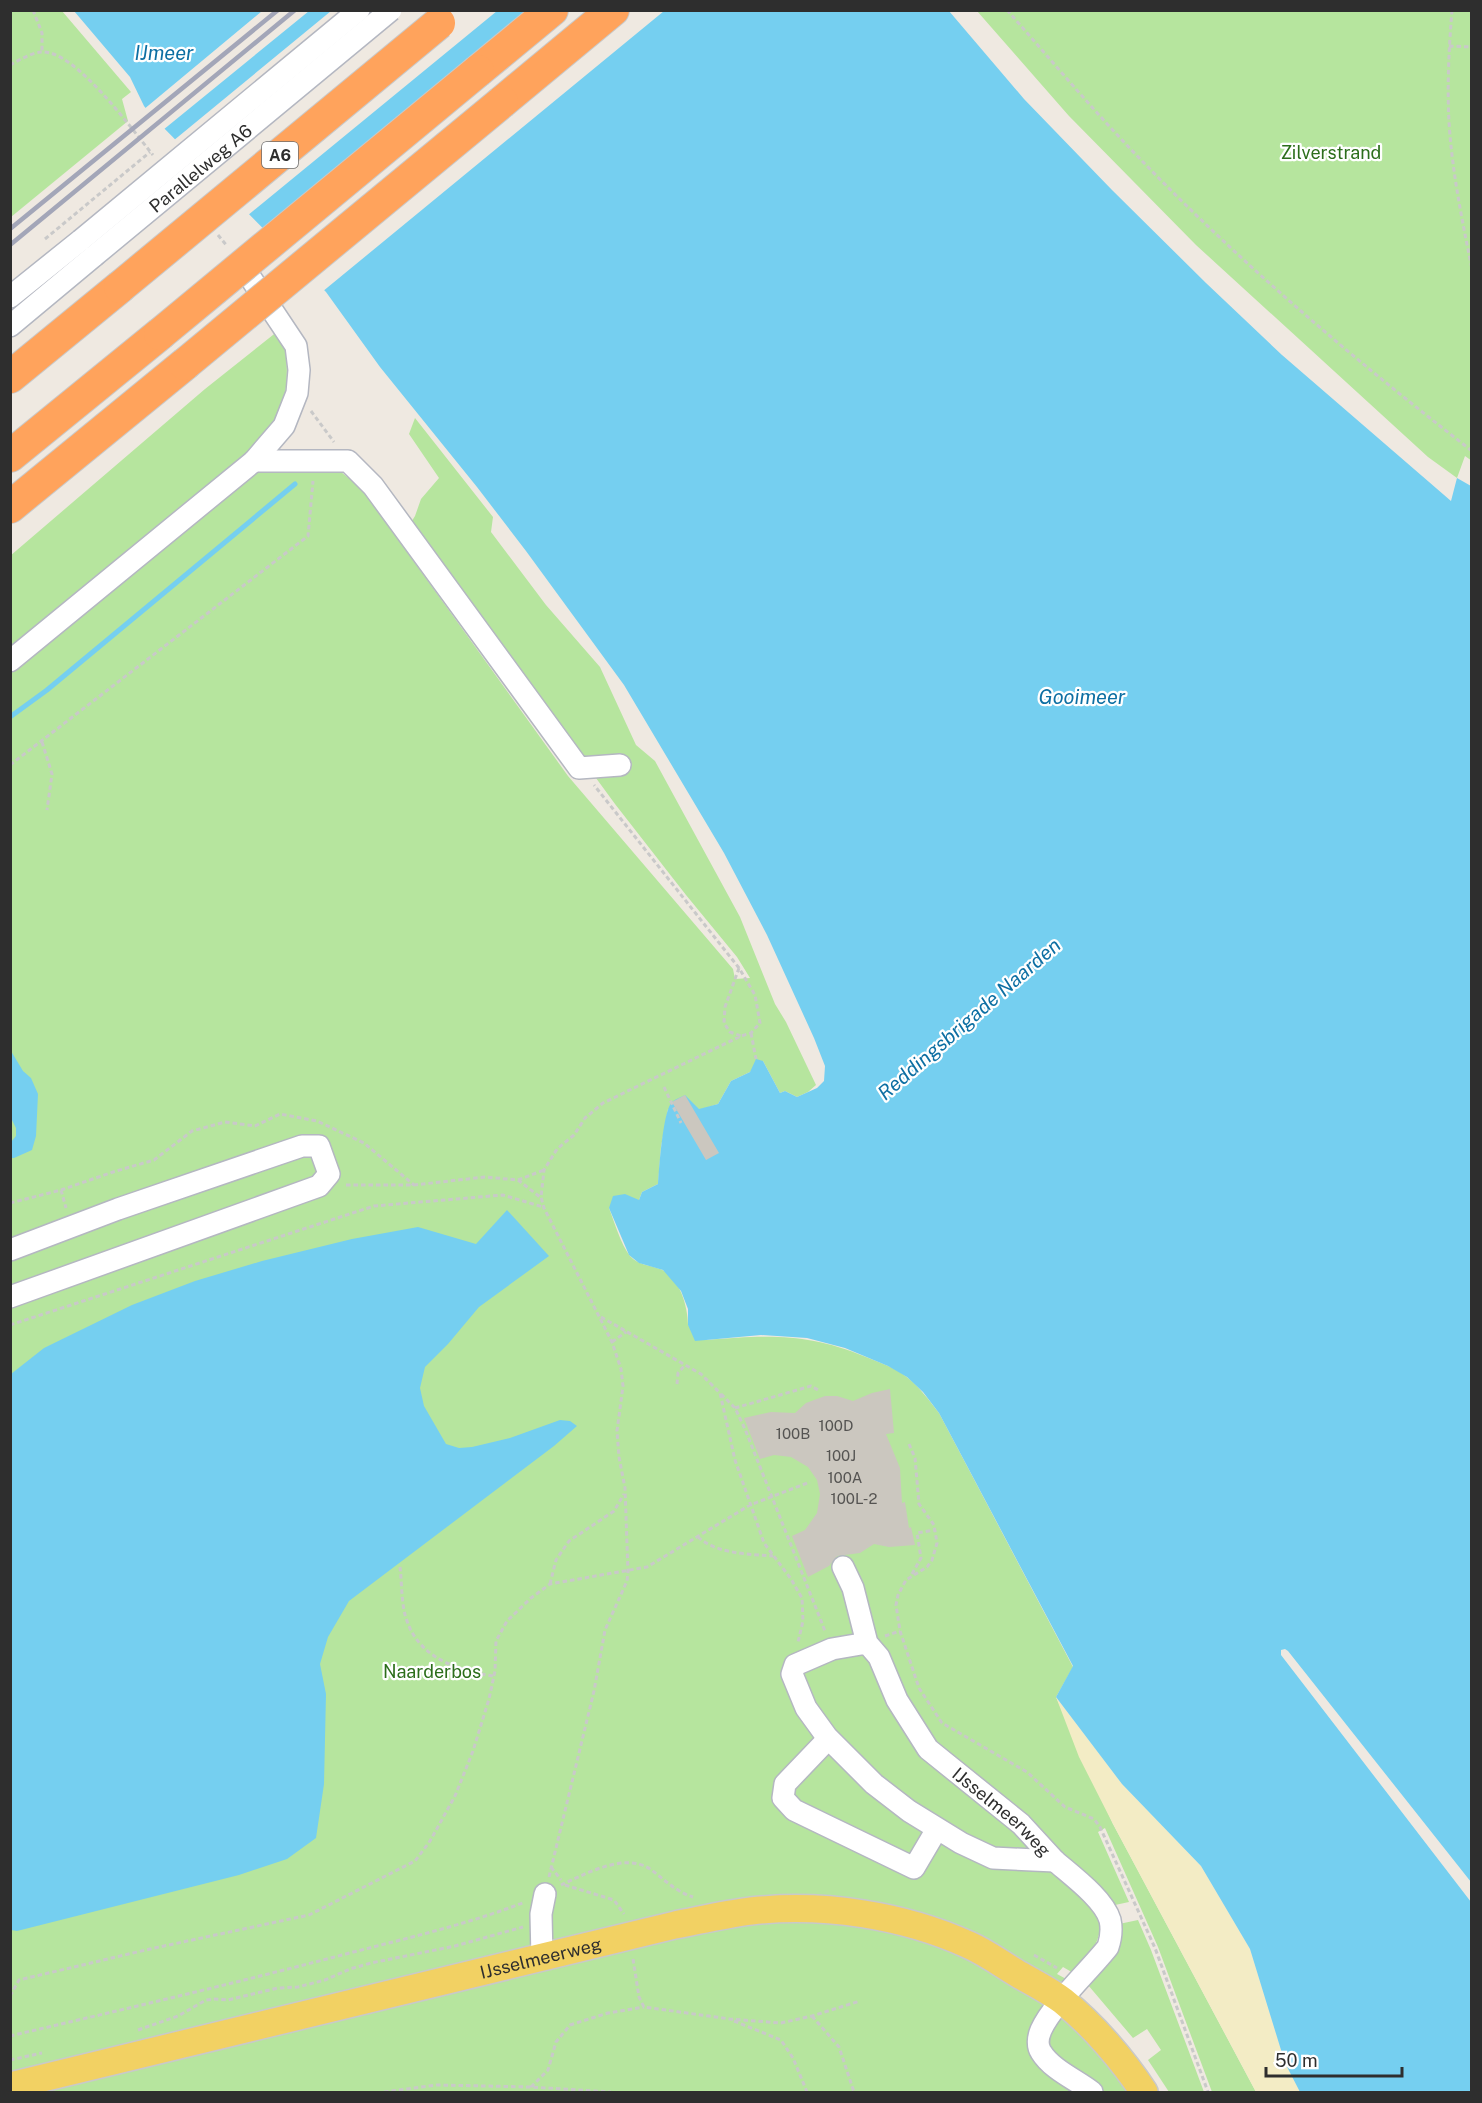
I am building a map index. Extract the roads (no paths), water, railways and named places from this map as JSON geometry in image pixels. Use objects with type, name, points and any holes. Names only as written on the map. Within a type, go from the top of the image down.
[{"type":"highway","name":"A6","points":[[10,377],[454,10]]},
{"type":"highway","points":[[10,456],[552,10]]},
{"type":"highway","points":[[10,507],[613,10]]},
{"type":"main road","name":"IJsselmeerweg","points":[[10,2086],[686,1923],[751,1911],[805,1909],[861,1914],[929,1930],[970,1945],[1062,2000],[1108,2046],[1144,2092]]},
{"type":"street","points":[[10,297],[88,248],[359,10]]},
{"type":"street","name":"Parallelweg A6","points":[[10,326],[88,248],[391,10]]},
{"type":"street","points":[[10,661],[254,461],[284,426],[297,393],[299,370],[296,346],[240,262]]},
{"type":"street","points":[[254,461],[348,461],[373,486],[579,768],[620,765]]},
{"type":"street","points":[[10,1250],[118,1209],[302,1146],[319,1146],[329,1174],[320,1186],[10,1297]]},
{"type":"street","name":"IJsselmeerweg","points":[[843,1567],[853,1588],[867,1643],[879,1658],[897,1700],[928,1749],[1021,1824],[1055,1861],[1086,1888],[1109,1916],[1111,1928],[1108,1947],[1062,2000],[1040,2032],[1039,2047],[1047,2060],[1092,2092]]},
{"type":"street","name":"IJsselmeerweg","points":[[867,1643],[832,1649],[795,1665],[792,1674],[806,1708],[828,1738],[874,1784],[937,1829],[993,1858],[1055,1861]]},
{"type":"street","points":[[828,1738],[785,1785],[783,1798],[794,1810],[914,1868],[937,1829]]},
{"type":"street","points":[[542,1958],[541,1914],[545,1894]]},
{"type":"water","name":"Gooimeer","points":[[74,11],[949,11],[1024,99],[1112,190],[1282,355],[1451,501],[1457,478],[1471,486],[1471,2092],[1300,2092],[1285,2063],[1250,1949],[1201,1866],[1122,1784],[1056,1697],[1073,1666],[939,1413],[923,1392],[907,1377],[888,1366],[845,1348],[807,1338],[761,1335],[695,1341],[688,1325],[688,1309],[681,1291],[663,1270],[639,1263],[629,1255],[609,1208],[613,1196],[625,1194],[639,1200],[642,1192],[658,1184],[666,1116],[672,1102],[685,1095],[699,1109],[718,1104],[731,1081],[750,1072],[756,1059],[763,1061],[780,1093],[785,1091],[797,1097],[817,1088],[824,1081],[825,1066],[814,1038],[767,935],[724,853],[624,685],[526,551],[380,367],[326,292],[153,117],[144,106],[130,77]]},
{"type":"water","points":[[11,1051],[23,1071],[31,1078],[38,1094],[36,1136],[32,1150],[14,1158],[10,1158],[11,1142],[16,1136],[16,1128],[11,1118]]},
{"type":"water","points":[[507,1210],[549,1256],[479,1307],[425,1367],[420,1388],[424,1406],[446,1444],[459,1448],[510,1438],[560,1420],[570,1421],[577,1426],[554,1446],[349,1601],[328,1637],[320,1664],[326,1694],[324,1784],[316,1838],[287,1859],[239,1875],[17,1931],[11,1930],[11,1374],[44,1348],[132,1305],[195,1281],[262,1261],[352,1239],[418,1227],[476,1244]]},
{"type":"waterway","points":[[10,717],[47,690],[295,484]]},
{"type":"railway","points":[[10,229],[278,10]]},
{"type":"railway","points":[[10,245],[295,10]]},
{"type":"water label","name":"IJmeer","points":[[164,53]]},
{"type":"water label","name":"Reddingsbrigade Naarden","points":[[969,1019]]},
{"type":"park label","name":"Zilverstrand","points":[[1331,152]]},
{"type":"park label","name":"Naarderbos","points":[[432,1671]]}]
